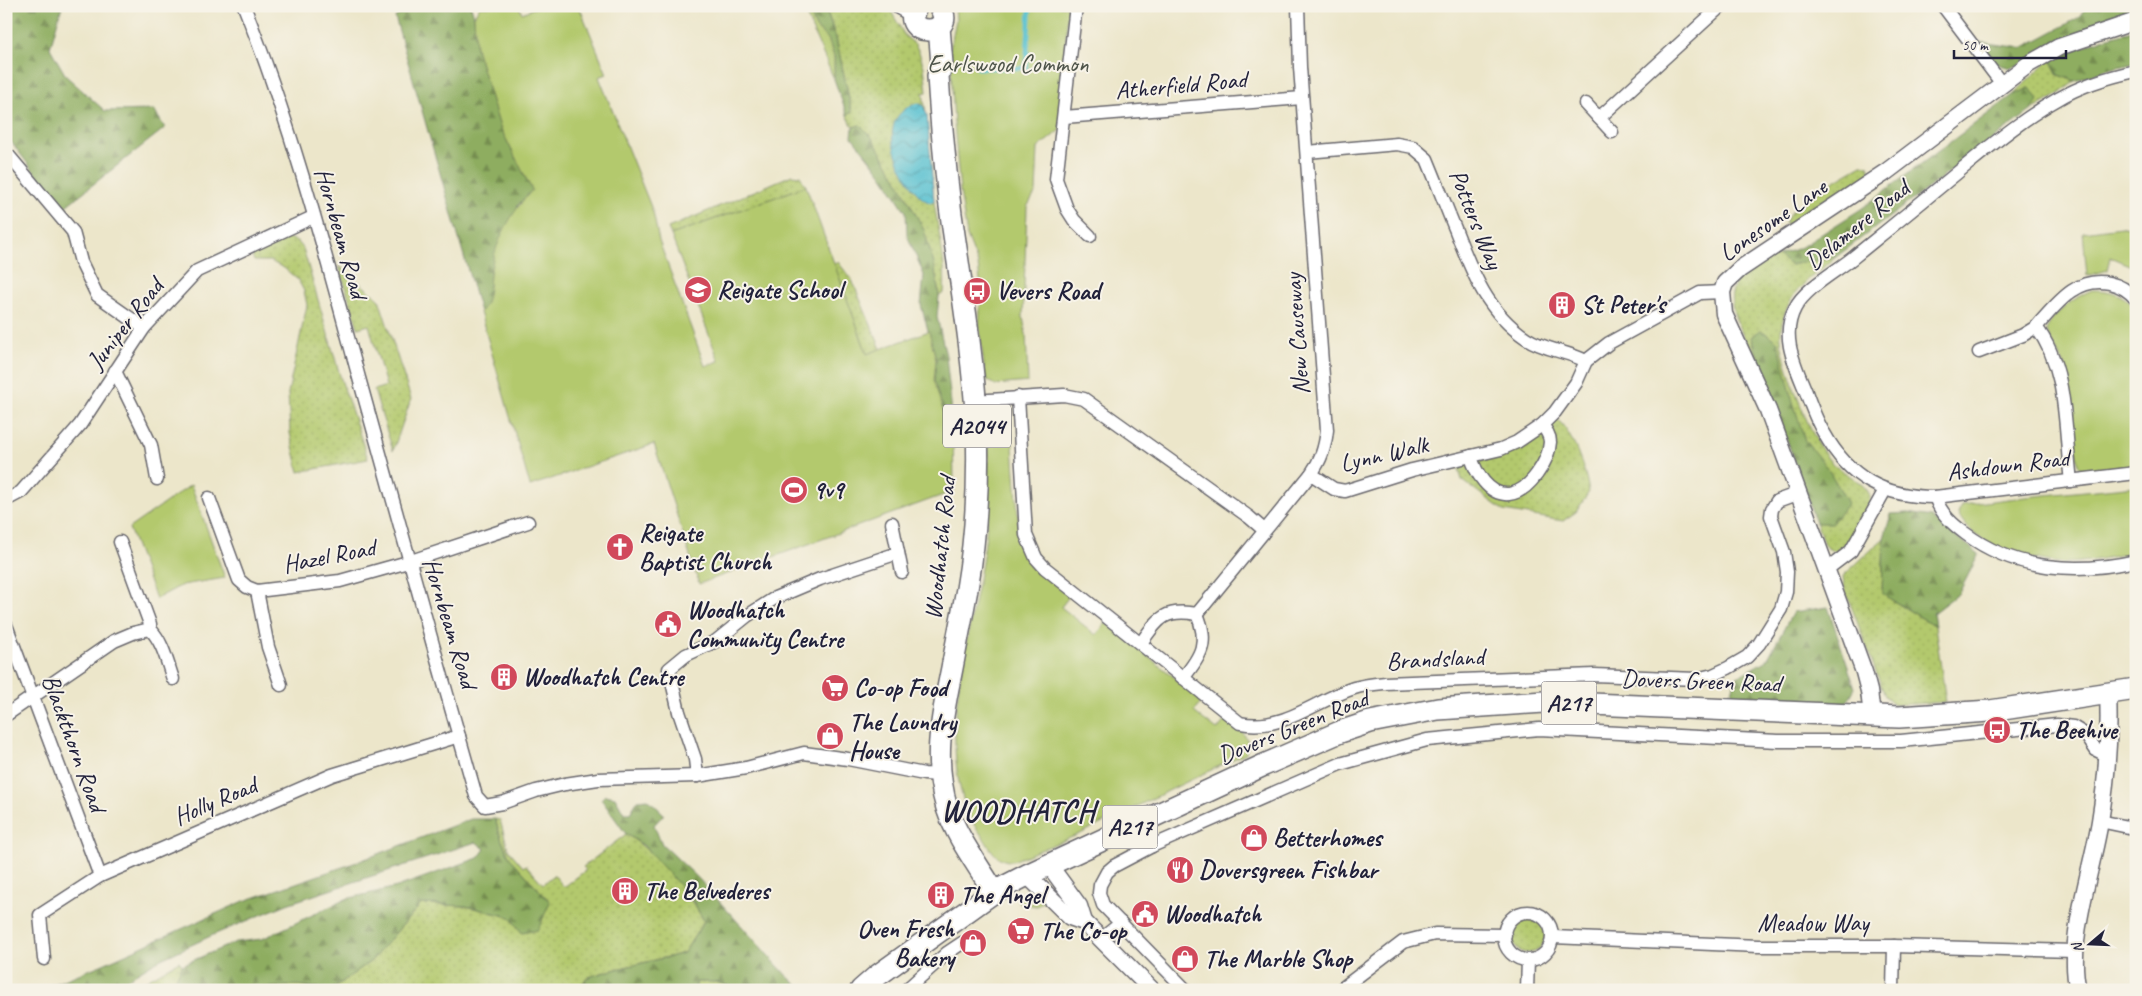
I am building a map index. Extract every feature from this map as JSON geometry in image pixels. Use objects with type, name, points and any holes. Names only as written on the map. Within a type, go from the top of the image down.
[{"type":"main road","name":"Woodhatch Road","points":[[939,6],[943,14],[918,17],[930,67],[938,76],[944,163],[968,333],[974,401],[978,486],[967,589],[941,716],[938,752],[940,775],[948,810],[956,831],[994,892]]},
{"type":"main road","name":"Dovers Green Road","points":[[1027,875],[1340,732],[1370,722],[1438,709],[1544,702],[1899,716],[1990,711],[2108,692],[2136,690]]},
{"type":"main road","name":"A217","points":[[861,990],[877,976],[994,892],[1027,875]]},
{"type":"street","name":"Hornbeam Road","points":[[244,6],[265,59],[313,217],[408,562],[454,714],[476,796],[485,806],[502,803],[536,791],[564,784],[598,779],[697,776],[746,768],[804,753],[848,759],[924,774],[940,775]]},
{"type":"street","points":[[1076,6],[1056,179],[1067,209],[1074,220],[1090,236]]},
{"type":"street","name":"New Causeway","points":[[1196,614],[1311,474],[1320,462],[1325,447],[1326,430],[1302,98],[1298,6]]},
{"type":"street","points":[[1599,118],[1721,6]]},
{"type":"street","points":[[1943,6],[2002,84]]},
{"type":"street","name":"Lonesome Lane","points":[[1872,716],[1869,691],[1864,672],[1799,493],[1768,410],[1724,314],[1722,292],[1725,283],[1740,270],[1886,172],[2029,64],[2059,47],[2136,22]]},
{"type":"street","name":"Delamere Road","points":[[1885,490],[1860,476],[1844,462],[1818,424],[1791,354],[1790,323],[1795,308],[1805,294],[2037,111],[2069,92],[2102,79],[2136,71]]},
{"type":"street","name":"Atherfield Road","points":[[1064,118],[1302,98]]},
{"type":"street","points":[[1586,104],[1612,132]]},
{"type":"street","name":"Potters Way","points":[[1307,152],[1397,144],[1413,147],[1427,159],[1477,282],[1488,302],[1502,318],[1525,338],[1541,346],[1576,356],[1586,361]]},
{"type":"street","points":[[9,156],[73,232],[81,262],[97,295],[144,328]]},
{"type":"street","name":"Juniper Road","points":[[6,500],[21,492],[80,425],[144,328],[197,271],[313,217]]},
{"type":"street","points":[[1978,352],[2023,335],[2036,327],[2067,294],[2086,284],[2099,281],[2112,284],[2136,299]]},
{"type":"street","name":"Lynn Walk","points":[[1311,474],[1334,489],[1345,491],[1412,470],[1501,449],[1542,425],[1555,412],[1576,383],[1586,361],[1609,343],[1700,293],[1722,292]]},
{"type":"street","points":[[2036,327],[2054,357],[2059,377],[2071,480]]},
{"type":"street","points":[[115,371],[151,445],[157,479]]},
{"type":"street","points":[[974,401],[1064,395],[1084,399],[1264,530]]},
{"type":"street","name":"Brandsland","points":[[1018,397],[1026,535],[1036,558],[1045,568],[1240,723],[1253,726],[1284,720],[1353,689],[1385,683],[1594,675],[1696,678],[1713,675],[1747,657],[1759,644],[1781,609],[1786,592],[1787,572],[1784,552],[1771,516],[1772,509],[1777,501],[1799,493]]},
{"type":"street","points":[[1471,456],[1478,476],[1491,488],[1508,494],[1518,491],[1535,475],[1549,450],[1550,440],[1542,425]]},
{"type":"street","name":"Ashdown Road","points":[[1885,490],[1916,497],[1935,497],[2136,473]]},
{"type":"street","points":[[1826,570],[1851,552],[1885,490]]},
{"type":"street","points":[[1935,497],[1939,508],[1951,523],[2000,554],[2024,563],[2051,568],[2082,569],[2136,561]]},
{"type":"street","name":"Hazel Road","points":[[209,498],[239,580],[246,587],[257,591],[340,581],[408,562],[528,522]]},
{"type":"street","points":[[892,523],[902,572]]},
{"type":"street","points":[[120,542],[150,624],[150,629],[156,635],[162,648],[173,679]]},
{"type":"street","points":[[697,776],[695,759],[676,703],[670,670],[686,655],[716,640],[747,616],[775,598],[820,579],[898,553]]},
{"type":"street","name":"Hazel Road","points":[[257,591],[268,647],[281,685]]},
{"type":"street","points":[[1141,643],[1161,617],[1173,613],[1196,614],[1201,625],[1204,640],[1202,652],[1183,678]]},
{"type":"street","name":"Blackthorn Road","points":[[6,625],[34,696],[63,782],[100,876]]},
{"type":"street","points":[[6,715],[114,641],[133,633],[150,629]]},
{"type":"street","points":[[2078,990],[2075,978],[2074,951],[2100,821],[2110,733],[2108,692]]},
{"type":"street","points":[[1899,716],[1901,741]]},
{"type":"street","name":"Dovers Green Road","points":[[1121,923],[1103,905],[1100,893],[1100,885],[1107,872],[1114,866],[1152,846],[1340,764],[1427,740],[1539,729],[1778,741],[1901,741],[2056,725],[2073,727],[2086,735],[2096,750],[2108,756]]},
{"type":"street","name":"Holly Road","points":[[44,959],[40,915],[100,876],[332,775],[459,736]]},
{"type":"street","points":[[2100,821],[2136,830]]},
{"type":"street","points":[[1140,822],[1152,846]]},
{"type":"street","points":[[1049,865],[1079,906],[1084,922]]},
{"type":"street","points":[[1027,875],[1070,917],[1084,922],[1152,990]]},
{"type":"street","points":[[1529,912],[1543,917],[1548,922],[1553,937],[1545,953],[1537,958],[1528,960],[1519,958],[1511,952],[1506,945],[1504,936],[1509,921],[1522,913],[1529,912]]},
{"type":"street","points":[[1101,939],[1121,923],[1186,990]]},
{"type":"street","points":[[1340,990],[1403,942],[1435,934],[1504,936]]},
{"type":"street","name":"Meadow Way","points":[[1553,937],[1758,946],[1894,946],[2074,951]]},
{"type":"street","points":[[906,990],[947,953],[962,943]]},
{"type":"street","points":[[1893,990],[1894,946]]},
{"type":"street","points":[[1527,990],[1528,960]]},
{"type":"green space","points":[[6,6],[62,6],[50,48],[66,76],[105,111],[154,110],[165,128],[62,209],[6,135]]},
{"type":"green space","points":[[416,6],[471,6],[474,16],[476,48],[500,127],[532,190],[518,205],[491,268],[487,305],[480,312],[395,17]]},
{"type":"green space","name":"Reigate School","points":[[480,6],[519,6],[522,13],[539,6],[579,6],[607,74],[599,77],[653,212],[659,241],[705,366],[719,361],[671,235],[806,186],[867,354],[929,331],[936,360],[934,381],[946,420],[953,422],[954,491],[699,584],[654,444],[530,486],[480,312],[488,297],[491,268],[501,236],[511,217],[532,190],[500,127],[476,48],[474,16]]},
{"type":"green space","points":[[802,6],[808,6],[816,28],[828,39],[834,57],[834,79]]},
{"type":"green space","points":[[808,6],[825,6],[836,38],[852,112],[847,115],[834,79],[834,57],[828,39],[816,28]]},
{"type":"green space","points":[[825,6],[888,6],[905,36],[915,44],[919,52],[924,67],[927,92],[923,93],[934,201],[942,247],[945,282],[944,293],[939,296],[934,264],[860,125],[853,127],[847,115],[852,112],[836,38]]},
{"type":"green space","name":"Earlswood Common","points":[[955,6],[1068,6],[1060,130],[1038,148],[1036,192],[1027,207],[1023,317],[1026,334],[1028,382],[995,385],[988,381],[985,374],[979,326],[981,290],[978,264],[967,236],[960,191],[954,123],[950,49],[956,20]]},
{"type":"green space","points":[[2087,6],[2136,6],[2136,15],[2011,68],[1997,64],[1980,42],[2022,48],[2078,18]]},
{"type":"green space","points":[[2136,30],[2136,63],[2109,69],[2075,81],[2058,75],[2050,59],[2105,38]]},
{"type":"green space","points":[[2050,59],[2058,75],[2075,81],[2058,95],[2032,110],[2030,88],[2013,95]]},
{"type":"green space","points":[[2030,88],[2038,100],[2032,110],[1836,257],[1790,265],[1778,255],[1800,248],[1861,209],[2013,95]]},
{"type":"green space","points":[[860,125],[871,136],[897,179],[924,230],[934,264],[939,296],[937,317],[946,356],[953,422],[946,421],[934,381],[936,359],[921,305],[924,275],[907,235],[906,212],[882,175],[852,137],[853,127]]},
{"type":"green space","points":[[1862,165],[1868,165],[1870,171],[1868,177],[1794,225],[1788,226],[1785,223],[1789,216],[1807,199]]},
{"type":"green space","points":[[792,175],[800,176],[806,186],[671,235],[668,228]]},
{"type":"green space","points":[[2136,225],[2136,268],[2110,257],[2107,270],[2087,276],[2083,232]]},
{"type":"green space","points":[[288,238],[297,241],[303,248],[341,379],[368,459],[299,472],[290,433],[288,393],[307,305],[304,291],[298,280],[284,268],[270,261],[254,261],[251,253]]},
{"type":"green space","points":[[1778,255],[1790,265],[1836,257],[1809,279],[1792,299],[1784,316],[1781,336],[1785,359],[1795,390],[1808,424],[1823,452],[1835,466],[1859,482],[1870,497],[1867,508],[1856,530],[1845,547],[1839,550],[1831,550],[1824,545],[1781,422],[1740,328],[1732,304],[1733,289],[1740,278]]},
{"type":"green space","points":[[838,262],[852,280],[881,349],[867,354],[834,264]]},
{"type":"green space","points":[[339,266],[379,299],[411,399],[393,451],[374,390],[386,386],[369,325],[358,328]]},
{"type":"green space","points":[[2092,290],[2111,292],[2123,297],[2133,306],[2136,312],[2136,465],[2082,472],[2078,465],[2065,366],[2046,331],[2053,318],[2059,312],[2078,297]]},
{"type":"green space","points":[[1761,330],[1778,342],[1805,441],[1828,469],[1848,503],[1832,523],[1816,523],[1751,337]]},
{"type":"green space","points":[[1011,419],[1020,543],[1031,560],[1071,594],[1061,607],[1096,635],[1106,623],[1203,700],[1194,712],[1217,730],[1226,719],[1242,731],[1249,743],[1246,753],[1080,834],[1013,861],[1007,861],[995,854],[969,815],[959,785],[955,752],[959,684],[986,535],[988,429]]},
{"type":"green space","points":[[1557,419],[1578,453],[1589,492],[1576,512],[1563,521],[1504,511],[1462,480],[1458,465],[1487,460],[1512,451],[1534,438]]},
{"type":"green space","points":[[191,485],[225,578],[182,585],[156,599],[129,528]]},
{"type":"green space","points":[[2136,486],[2136,551],[2093,560],[2058,563],[2011,552],[1978,537],[1968,528],[1958,514],[1961,505]]},
{"type":"green space","points":[[1908,513],[1931,517],[1979,554],[1959,593],[1933,613],[1935,626],[1882,594],[1884,538],[1891,514]]},
{"type":"green space","points":[[1884,538],[1882,594],[1935,626],[1946,702],[1895,705],[1885,696],[1844,587],[1843,576]]},
{"type":"green space","points":[[1828,607],[1855,688],[1846,704],[1731,698],[1735,678],[1767,660],[1793,612]]},
{"type":"green space","points":[[605,795],[615,797],[624,813],[630,813],[638,800],[648,799],[664,814],[654,825],[662,844],[697,877],[787,976],[803,990],[741,990],[716,982],[697,982],[694,990],[580,990],[586,978],[684,953],[704,921],[691,898],[643,845],[626,834],[601,799]]},
{"type":"green space","points":[[471,819],[495,819],[510,858],[550,902],[538,930],[522,933],[510,917],[466,906],[421,904],[371,961],[331,990],[298,985],[239,990],[174,990],[172,987],[182,965],[236,942],[262,939],[346,899],[397,887],[478,858],[485,849],[476,842],[287,904],[157,961],[109,990],[39,990],[101,965],[244,901],[357,862]]},
{"type":"green space","points":[[495,819],[500,820],[508,849],[523,867],[526,865],[543,884],[554,875],[564,887],[586,870],[583,867],[626,834],[638,842],[670,873],[704,921],[684,953],[586,978],[580,990],[331,990],[371,961],[421,904],[466,906],[510,917],[550,902],[510,858]]},
{"type":"green space","points":[[1031,895],[1037,896],[1044,901],[1037,906],[1020,904],[1017,898]]},
{"type":"green space","points":[[1528,919],[1540,924],[1545,936],[1540,948],[1528,953],[1516,948],[1511,936],[1516,924]]},
{"type":"green space","points":[[179,961],[182,965],[172,987],[174,990],[130,990]]},
{"type":"green space","points":[[697,982],[716,982],[741,990],[694,990]]},
{"type":"green space","points":[[298,985],[324,990],[239,990],[245,988]]},
{"type":"water","points":[[917,103],[923,105],[927,115],[934,201],[931,203],[920,196],[907,178],[897,158],[892,136],[893,126],[897,117],[905,109]]},
{"type":"waterway","points":[[978,68],[1026,68],[1030,6]]},
{"type":"place","name":"Reigate School","points":[[698,290]]},
{"type":"place","name":"Vevers Road","points":[[977,291]]},
{"type":"place","name":"St Peter's","points":[[1562,305]]},
{"type":"place","name":"9v9","points":[[794,490]]},
{"type":"place","name":"Reigate Baptist Church","points":[[620,547]]},
{"type":"place","name":"Woodhatch Community Centre","points":[[668,624]]},
{"type":"place","name":"Woodhatch Centre","points":[[504,677]]},
{"type":"place","name":"Co-op Food","points":[[835,688]]},
{"type":"place","name":"The Beehive","points":[[1997,730]]},
{"type":"place","name":"The Laundry House","points":[[830,736]]},
{"type":"place","name":"Betterhomes","points":[[1254,838]]},
{"type":"place","name":"Doversgreen Fishbar","points":[[1180,870]]},
{"type":"place","name":"The Belvederes","points":[[625,891]]},
{"type":"place","name":"The Angel","points":[[941,895]]},
{"type":"place","name":"Woodhatch","points":[[1145,914]]},
{"type":"place","name":"The Co-op","points":[[1021,931]]},
{"type":"place","name":"Oven Fresh Bakery","points":[[973,943]]},
{"type":"place","name":"The Marble Shop","points":[[1185,959]]},
{"type":"district","name":"WOODHATCH","points":[[1018,811]]}]
